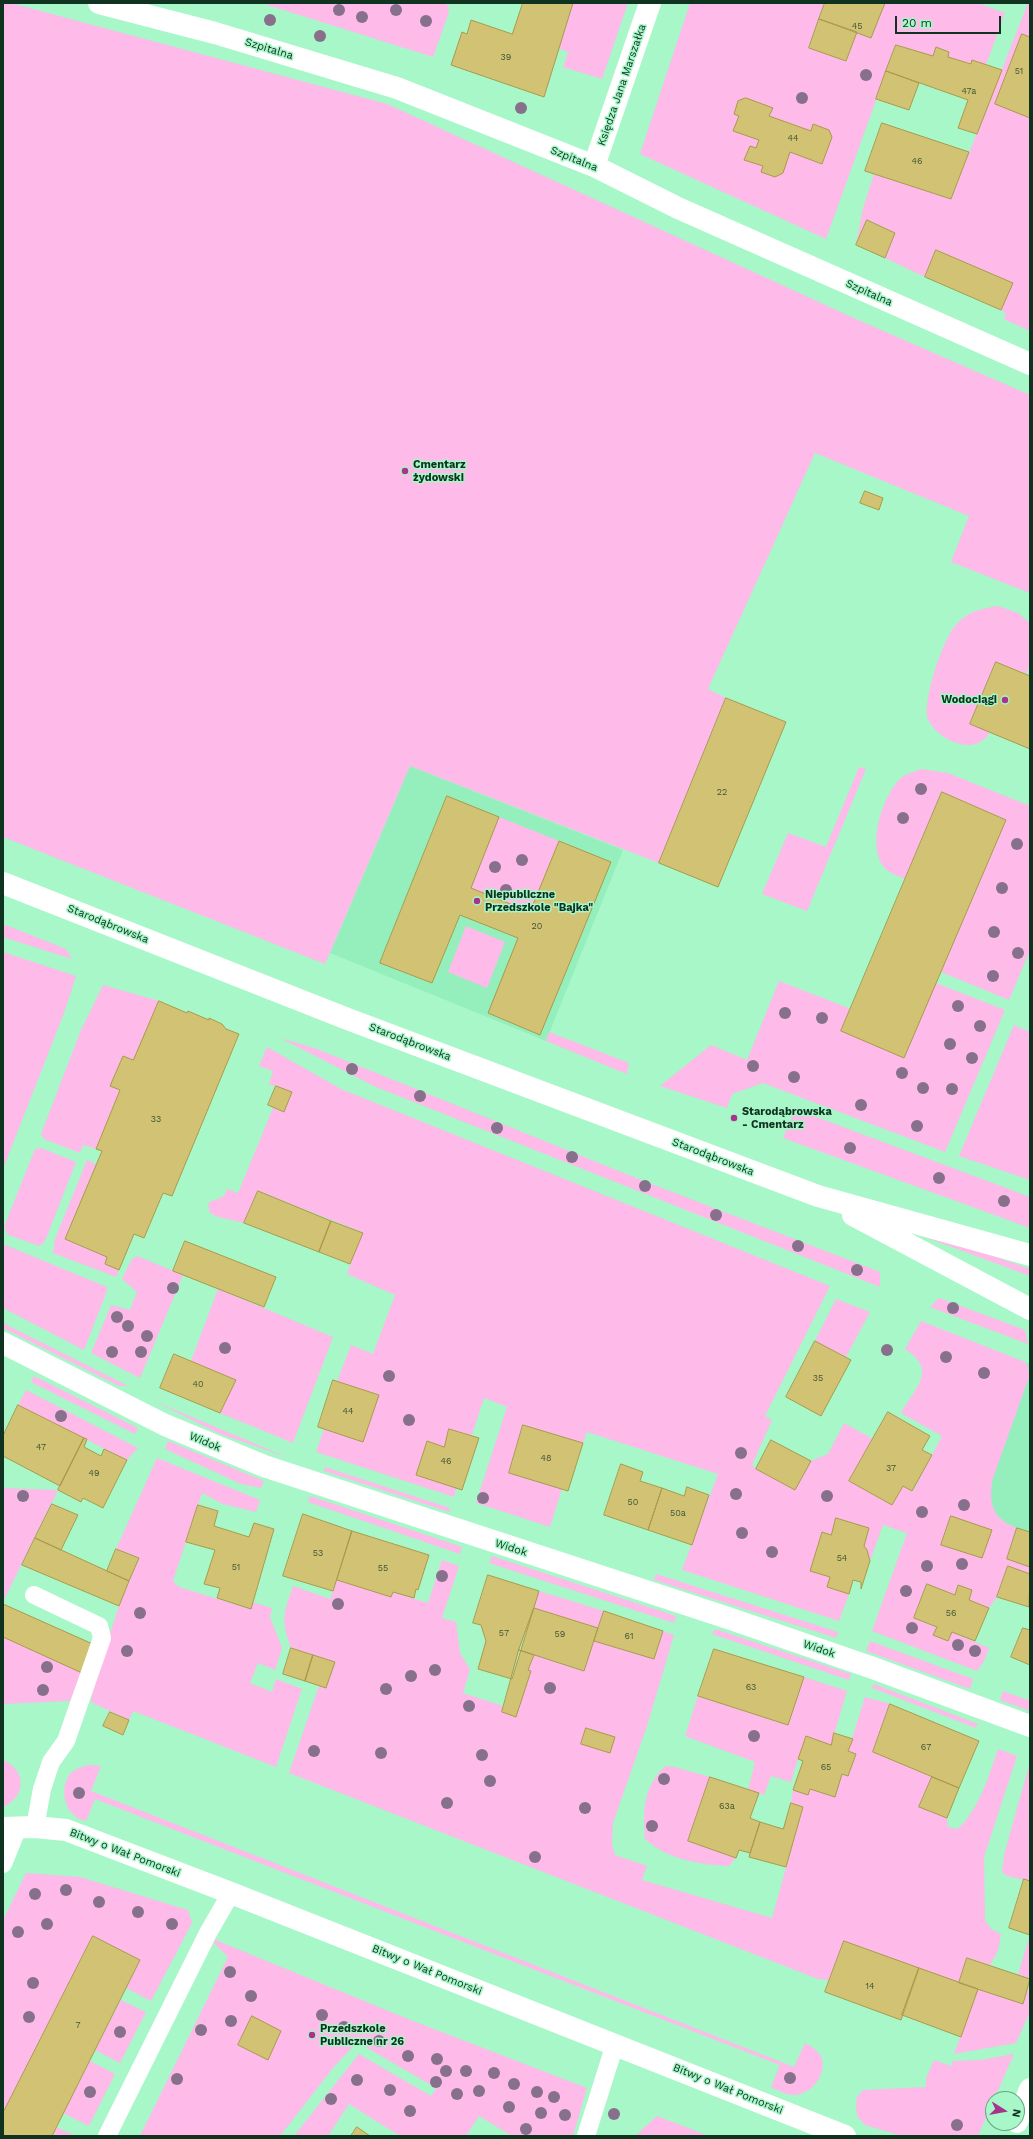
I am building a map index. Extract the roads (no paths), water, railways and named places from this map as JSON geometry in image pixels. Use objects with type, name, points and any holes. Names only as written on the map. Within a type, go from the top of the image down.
[{"type":"street","name":"Szpitalna","points":[[99,3],[215,33],[397,88],[594,166],[678,208],[1030,364]]},
{"type":"street","name":"Księdza Jana Marszałka","points":[[594,166],[650,3]]},
{"type":"street","name":"Starodąbrowska","points":[[3,883],[345,1018],[818,1196],[1030,1255]]},
{"type":"street","name":"Starodąbrowska","points":[[818,1196],[1030,1309]]},
{"type":"street","name":"Widok","points":[[3,1343],[165,1425],[264,1466],[731,1619],[873,1668],[1030,1726]]},
{"type":"street","name":"Bitwy o Wał Pomorski","points":[[19,1827],[66,1830],[231,1893],[845,2136]]},
{"type":"street","points":[[1025,2102],[1030,2089]]},
{"type":"lane","points":[[3,1864],[19,1827],[42,1789],[51,1762],[66,1741],[102,1638],[99,1626],[34,1596]]},
{"type":"lane","points":[[107,2136],[208,1933],[231,1893]]},
{"type":"lane","points":[[586,2136],[615,2044]]},
{"type":"place","name":"Cmentarz żydowski","points":[[405,471]]},
{"type":"place","name":"Wodociągi","points":[[1005,700]]},
{"type":"place","name":"Niepubliczne Przedszkole \"Bajka\"","points":[[477,901]]},
{"type":"place","name":"Starodąbrowska - Cmentarz","points":[[734,1118]]},
{"type":"place","name":"Przedszkole Publiczne nr 26","points":[[312,2035]]}]
